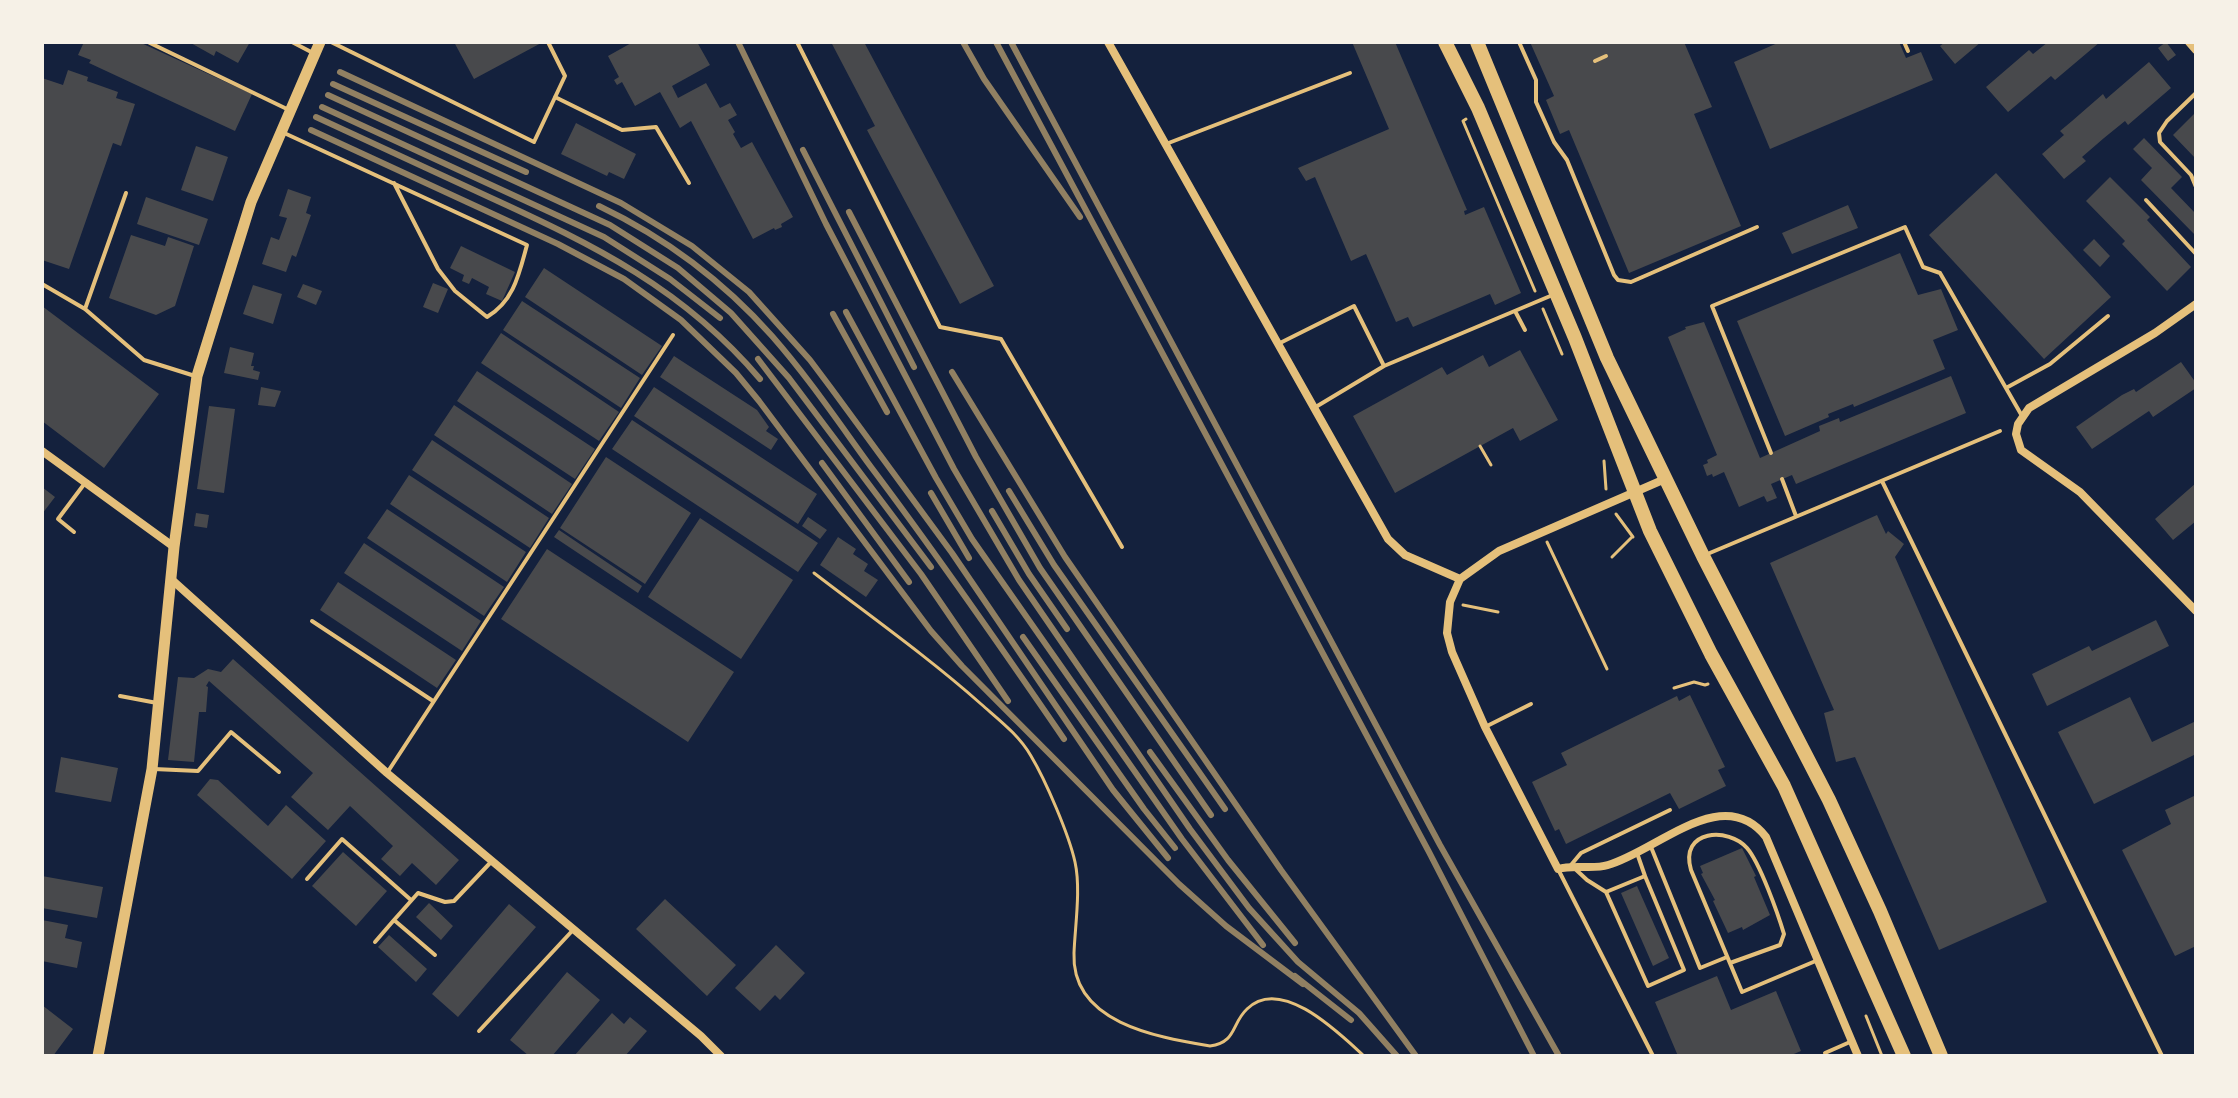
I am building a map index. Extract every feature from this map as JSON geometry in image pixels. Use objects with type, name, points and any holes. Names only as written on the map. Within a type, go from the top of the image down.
[{"type":"main road","points":[[1445,42],[1478,108],[1556,293],[1670,577],[1784,786],[1904,1056]]},
{"type":"main road","points":[[1477,42],[1607,358],[1703,556],[1835,813],[1941,1056]]},
{"type":"street","points":[[98,1056],[152,769],[174,547],[197,376],[246,217],[320,42]]},
{"type":"street","points":[[1108,42],[1388,539],[1405,555],[1460,579]]},
{"type":"street","points":[[2189,42],[2196,50]]},
{"type":"street","points":[[2196,305],[2155,333],[2038,402],[2022,416],[2016,434],[2021,450],[2080,492],[2196,611]]},
{"type":"street","points":[[42,451],[174,547]]},
{"type":"street","points":[[1665,479],[1542,531],[1483,560],[1460,579],[1450,602],[1447,633],[1452,652],[1485,727],[1558,869],[1571,865],[1607,865],[1651,847],[1701,820],[1725,814],[1747,819],[1766,837],[1858,1056]]},
{"type":"street","points":[[171,579],[387,773],[721,1056]]},
{"type":"lane","points":[[148,42],[289,110]]},
{"type":"lane","points":[[292,42],[315,54]]},
{"type":"lane","points":[[331,42],[534,142],[565,76],[548,42]]},
{"type":"lane","points":[[797,42],[940,327],[1001,339],[1122,547]]},
{"type":"lane","points":[[1519,42],[1536,80],[1536,102],[1554,142],[1567,160],[1618,280],[1631,282],[1757,227]]},
{"type":"lane","points":[[1904,42],[1908,51]]},
{"type":"lane","points":[[1595,61],[1606,56]]},
{"type":"lane","points":[[1166,144],[1350,73]]},
{"type":"lane","points":[[2196,93],[2159,133],[2160,142],[2191,175],[2196,187]]},
{"type":"lane","points":[[555,97],[622,130],[656,127],[689,183]]},
{"type":"lane","points":[[280,131],[394,183],[527,245],[516,284],[501,308],[487,317],[455,291],[438,269],[394,183]]},
{"type":"lane","points":[[85,309],[126,193]]},
{"type":"lane","points":[[2146,200],[2196,254]]},
{"type":"lane","points":[[1771,453],[1712,306],[1905,227],[1923,267],[1940,273],[2022,416]]},
{"type":"lane","points":[[42,284],[85,309],[144,360],[197,376]]},
{"type":"lane","points":[[1314,408],[1384,366],[1556,293]]},
{"type":"lane","points":[[1278,344],[1354,306],[1384,366]]},
{"type":"lane","points":[[1515,311],[1525,330]]},
{"type":"lane","points":[[2006,388],[2050,364],[2108,316]]},
{"type":"lane","points":[[387,773],[673,335]]},
{"type":"lane","points":[[1703,556],[2000,431]]},
{"type":"lane","points":[[1782,479],[1796,516]]},
{"type":"lane","points":[[1882,481],[2162,1056]]},
{"type":"lane","points":[[74,532],[58,519],[85,483]]},
{"type":"lane","points":[[312,621],[433,701]]},
{"type":"lane","points":[[120,696],[158,704]]},
{"type":"lane","points":[[1485,727],[1531,704]]},
{"type":"lane","points":[[152,769],[198,771],[231,732],[279,772]]},
{"type":"lane","points":[[1637,853],[1684,970],[1648,986],[1606,892],[1571,865],[1581,853],[1670,810]]},
{"type":"lane","points":[[1651,847],[1700,968],[1728,960],[1780,945],[1784,934],[1750,851],[1732,838],[1711,836],[1692,844],[1688,859],[1728,960],[1742,992],[1818,960]]},
{"type":"lane","points":[[307,879],[342,839],[411,900]]},
{"type":"lane","points":[[375,942],[418,893],[445,902],[454,901],[491,862]]},
{"type":"lane","points":[[1558,869],[1653,1056]]},
{"type":"lane","points":[[1606,892],[1645,876]]},
{"type":"lane","points":[[394,920],[435,955]]},
{"type":"lane","points":[[479,1031],[573,930]]},
{"type":"lane","points":[[1825,1053],[1852,1041]]},
{"type":"path","points":[[1539,321],[1546,317]]},
{"type":"path","points":[[1480,446],[1491,465]]},
{"type":"path","points":[[1608,503],[1633,536],[1639,539]]},
{"type":"path","points":[[1542,531],[1607,669]]},
{"type":"path","points":[[1612,557],[1633,536]]},
{"type":"path","points":[[814,573],[952,678],[1016,736],[1031,756],[1047,788],[1076,864],[1076,975],[1082,992],[1100,1010],[1122,1024],[1210,1046],[1222,1044],[1233,1033],[1248,1008],[1263,1000],[1279,998],[1290,1001],[1326,1023],[1364,1056]]},
{"type":"path","points":[[1450,602],[1498,612]]},
{"type":"path","points":[[1674,688],[1694,682],[1705,685],[1714,680]]},
{"type":"path","points":[[1866,1014],[1882,1056]]},
{"type":"building","points":[[84,42],[139,42],[252,94],[235,131],[89,63],[91,60],[78,55]]},
{"type":"building","points":[[189,42],[250,42],[238,63],[216,51],[214,56]]},
{"type":"building","points":[[454,42],[543,42],[474,79]]},
{"type":"building","points":[[633,42],[697,42],[710,65],[672,86],[678,98],[706,83],[720,108],[730,103],[737,115],[728,120],[735,132],[733,134],[741,148],[752,142],[793,217],[781,224],[782,227],[753,239],[691,121],[680,128],[660,92],[635,106],[622,82],[617,85],[614,80],[619,77],[608,56]]},
{"type":"building","points":[[831,42],[864,42],[994,286],[960,304],[867,130],[875,126]]},
{"type":"building","points":[[1352,42],[1395,42],[1467,210],[1464,211],[1465,215],[1484,207],[1521,293],[1495,305],[1490,294],[1413,327],[1408,317],[1396,322],[1366,254],[1351,261],[1315,177],[1306,181],[1298,168],[1389,129]]},
{"type":"building","points":[[1530,42],[1684,42],[1712,107],[1694,114],[1741,226],[1629,273],[1569,130],[1560,134],[1546,100],[1554,96]]},
{"type":"building","points":[[1780,42],[1899,42],[1906,58],[1921,52],[1933,80],[1770,149],[1734,62]]},
{"type":"building","points":[[1945,42],[1981,42],[1955,64],[1940,46]]},
{"type":"building","points":[[2048,42],[2100,42],[2055,80],[2051,76],[2008,112],[1986,87],[2029,50],[2033,54]]},
{"type":"building","points":[[2166,42],[2176,55],[2168,61],[2158,48]]},
{"type":"building","points":[[2149,62],[2171,88],[2128,125],[2125,121],[2104,138],[2082,157],[2086,161],[2064,179],[2042,154],[2064,135],[2060,131],[2103,94],[2106,99]]},
{"type":"building","points":[[68,70],[88,77],[87,81],[118,92],[116,98],[135,104],[121,146],[113,143],[69,269],[42,260],[42,78],[63,85]]},
{"type":"building","points":[[2196,112],[2196,159],[2173,135]]},
{"type":"building","points":[[576,123],[636,154],[624,179],[609,172],[607,176],[561,154]]},
{"type":"building","points":[[2144,138],[2182,177],[2171,188],[2196,214],[2196,236],[2141,180],[2152,168],[2133,149]]},
{"type":"building","points":[[196,146],[228,157],[213,201],[181,190]]},
{"type":"building","points":[[1996,173],[2111,297],[2044,359],[1929,235]]},
{"type":"building","points":[[2110,177],[2150,217],[2147,220],[2191,267],[2167,291],[2086,201]]},
{"type":"building","points":[[288,189],[311,197],[306,213],[311,215],[296,257],[292,255],[286,272],[262,264],[271,237],[279,240],[287,218],[279,216]]},
{"type":"building","points":[[146,197],[208,219],[199,245],[137,224]]},
{"type":"building","points":[[1848,205],[1858,228],[1792,254],[1782,233]]},
{"type":"building","points":[[131,235],[165,246],[168,237],[194,246],[175,306],[156,315],[109,298]]},
{"type":"building","points":[[2094,239],[2110,256],[2100,267],[2083,250]]},
{"type":"building","points":[[461,246],[515,272],[502,301],[486,294],[489,287],[472,278],[469,284],[462,281],[464,275],[450,268]]},
{"type":"building","points":[[1900,253],[1918,295],[1941,289],[1958,330],[1933,340],[1945,369],[1854,407],[1853,404],[1828,414],[1829,417],[1785,436],[1737,321]]},
{"type":"building","points":[[544,268],[662,346],[642,375],[525,297]]},
{"type":"building","points":[[433,283],[448,289],[438,313],[423,307]]},
{"type":"building","points":[[303,284],[322,291],[316,305],[297,297]]},
{"type":"building","points":[[253,285],[282,294],[273,324],[243,314]]},
{"type":"building","points":[[522,301],[640,378],[621,408],[503,330]]},
{"type":"building","points":[[42,306],[159,394],[104,468],[42,421]]},
{"type":"building","points":[[1704,322],[1760,458],[1820,431],[1819,426],[1839,418],[1840,422],[1951,376],[1966,413],[1796,484],[1792,475],[1771,484],[1777,498],[1767,502],[1764,496],[1739,507],[1724,472],[1707,476],[1703,465],[1717,455],[1668,337],[1685,327]]},
{"type":"building","points":[[501,333],[619,412],[599,441],[481,363]]},
{"type":"building","points":[[230,347],[254,353],[251,366],[260,372],[258,380],[224,373]]},
{"type":"building","points":[[1520,350],[1558,420],[1520,441],[1513,428],[1395,493],[1353,416],[1442,367],[1447,375],[1483,355],[1489,367]]},
{"type":"building","points":[[674,356],[757,410],[769,427],[766,431],[778,439],[771,450],[660,377]]},
{"type":"building","points":[[2181,362],[2196,383],[2196,388],[2153,417],[2149,411],[2092,449],[2076,427],[2122,395],[2134,389],[2136,392]]},
{"type":"building","points":[[477,371],[595,449],[575,479],[457,401]]},
{"type":"building","points":[[261,387],[281,391],[275,407],[258,405]]},
{"type":"building","points":[[654,387],[817,494],[798,524],[634,416]]},
{"type":"building","points":[[454,405],[572,484],[552,514],[434,435]]},
{"type":"building","points":[[209,406],[235,409],[224,493],[197,489]]},
{"type":"building","points":[[632,420],[818,543],[798,572],[612,449]]},
{"type":"building","points":[[432,440],[549,518],[530,548],[412,470]]},
{"type":"building","points":[[606,457],[691,513],[645,584],[560,528]]},
{"type":"building","points":[[409,475],[526,552],[507,582],[390,504]]},
{"type":"building","points":[[2196,483],[2196,521],[2173,540],[2155,519]]},
{"type":"building","points":[[42,487],[55,497],[42,514]]},
{"type":"building","points":[[387,509],[504,587],[484,616],[367,538]]},
{"type":"building","points":[[196,513],[209,515],[207,528],[194,526]]},
{"type":"building","points":[[1877,515],[1886,534],[1888,531],[1904,544],[1895,557],[2047,902],[1939,950],[1855,757],[1836,762],[1824,713],[1834,710],[1770,563]]},
{"type":"building","points":[[808,517],[827,530],[820,539],[802,526]]},
{"type":"building","points":[[700,518],[793,580],[741,659],[648,597]]},
{"type":"building","points":[[559,530],[642,586],[638,593],[554,537]]},
{"type":"building","points":[[838,537],[856,549],[853,554],[868,564],[864,571],[878,580],[866,597],[820,565]]},
{"type":"building","points":[[364,543],[481,621],[462,651],[344,573]]},
{"type":"building","points":[[547,549],[734,672],[688,742],[501,619]]},
{"type":"building","points":[[338,582],[456,660],[437,688],[320,610]]},
{"type":"building","points":[[2156,620],[2169,646],[2047,706],[2032,674],[2089,646],[2092,651]]},
{"type":"building","points":[[233,659],[459,860],[436,885],[412,863],[400,876],[381,859],[393,846],[350,806],[328,830],[291,797],[313,773],[209,681],[206,686],[206,712],[199,712],[194,762],[168,760],[178,677],[194,678],[208,669],[221,672]]},
{"type":"building","points":[[1690,695],[1725,767],[1718,770],[1726,786],[1679,809],[1670,793],[1566,844],[1559,829],[1555,831],[1532,782],[1567,765],[1561,753],[1677,696],[1679,701]]},
{"type":"building","points":[[2130,697],[2152,742],[2196,721],[2196,754],[2094,804],[2058,732]]},
{"type":"building","points":[[61,757],[118,768],[111,802],[55,792]]},
{"type":"building","points":[[210,779],[218,780],[268,826],[286,805],[326,841],[292,879],[197,795]]},
{"type":"building","points":[[2196,795],[2196,946],[2175,956],[2122,850],[2171,824],[2165,810]]},
{"type":"building","points":[[1742,848],[1770,915],[1743,930],[1742,927],[1728,933],[1700,866]]},
{"type":"building","points":[[343,852],[387,891],[356,926],[312,886]]},
{"type":"building","points":[[42,876],[103,887],[97,918],[42,908]]},
{"type":"building","points":[[1637,886],[1669,958],[1653,966],[1621,893]]},
{"type":"building","points":[[665,899],[736,965],[707,996],[636,929]]},
{"type":"building","points":[[429,903],[453,926],[441,940],[416,917]]},
{"type":"building","points":[[509,904],[536,927],[458,1017],[432,994]]},
{"type":"building","points":[[42,920],[68,925],[65,938],[82,942],[77,968],[42,961]]},
{"type":"building","points":[[389,935],[427,969],[416,982],[378,947]]},
{"type":"building","points":[[776,945],[805,973],[780,1000],[775,995],[760,1011],[735,988]]},
{"type":"building","points":[[567,972],[600,1000],[552,1056],[529,1056],[510,1040]]},
{"type":"building","points":[[1717,976],[1731,1010],[1776,991],[1801,1051],[1789,1056],[1678,1056],[1655,1002]]},
{"type":"building","points":[[42,1005],[73,1029],[53,1056],[42,1056]]},
{"type":"building","points":[[612,1013],[624,1024],[630,1017],[647,1031],[625,1056],[574,1056]]},
{"type":"railway","points":[[738,42],[826,224],[954,469],[1019,580],[1190,829],[1249,908],[1298,962],[1359,1013],[1397,1056]]},
{"type":"railway","points":[[963,42],[984,79],[1080,217]]},
{"type":"railway","points":[[996,42],[1429,852],[1534,1056]]},
{"type":"railway","points":[[1011,42],[1440,845],[1559,1056]]},
{"type":"railway","points":[[340,72],[621,203],[692,246],[749,292],[831,388],[952,553],[1113,790],[1168,858]]},
{"type":"railway","points":[[333,84],[526,172]]},
{"type":"railway","points":[[328,95],[610,225],[678,268],[731,313],[789,378],[931,567]]},
{"type":"railway","points":[[322,107],[604,237],[670,279],[720,318]]},
{"type":"railway","points":[[316,117],[528,215],[635,272],[700,319],[760,379]]},
{"type":"railway","points":[[311,130],[558,244],[624,279],[681,320],[736,373],[759,401],[931,631],[962,666],[1179,884],[1226,926],[1303,984]]},
{"type":"railway","points":[[803,150],[914,367]]},
{"type":"railway","points":[[599,206],[647,232],[692,262],[734,297],[772,336],[921,534],[1064,739]]},
{"type":"railway","points":[[849,212],[976,457],[1040,568],[1211,815]]},
{"type":"railway","points":[[846,312],[972,539],[1182,839],[1263,945]]},
{"type":"railway","points":[[833,314],[887,412]]},
{"type":"railway","points":[[758,359],[921,574],[1008,701]]},
{"type":"railway","points":[[952,372],[1065,557],[1281,870],[1416,1056]]},
{"type":"railway","points":[[822,463],[909,582]]},
{"type":"railway","points":[[1009,491],[1054,565],[1225,809]]},
{"type":"railway","points":[[931,493],[969,558]]},
{"type":"railway","points":[[992,511],[1029,574],[1067,629]]},
{"type":"railway","points":[[1023,637],[1175,848]]},
{"type":"railway","points":[[1150,752],[1228,860],[1295,943]]},
{"type":"railway","points":[[1295,976],[1351,1020]]}]
